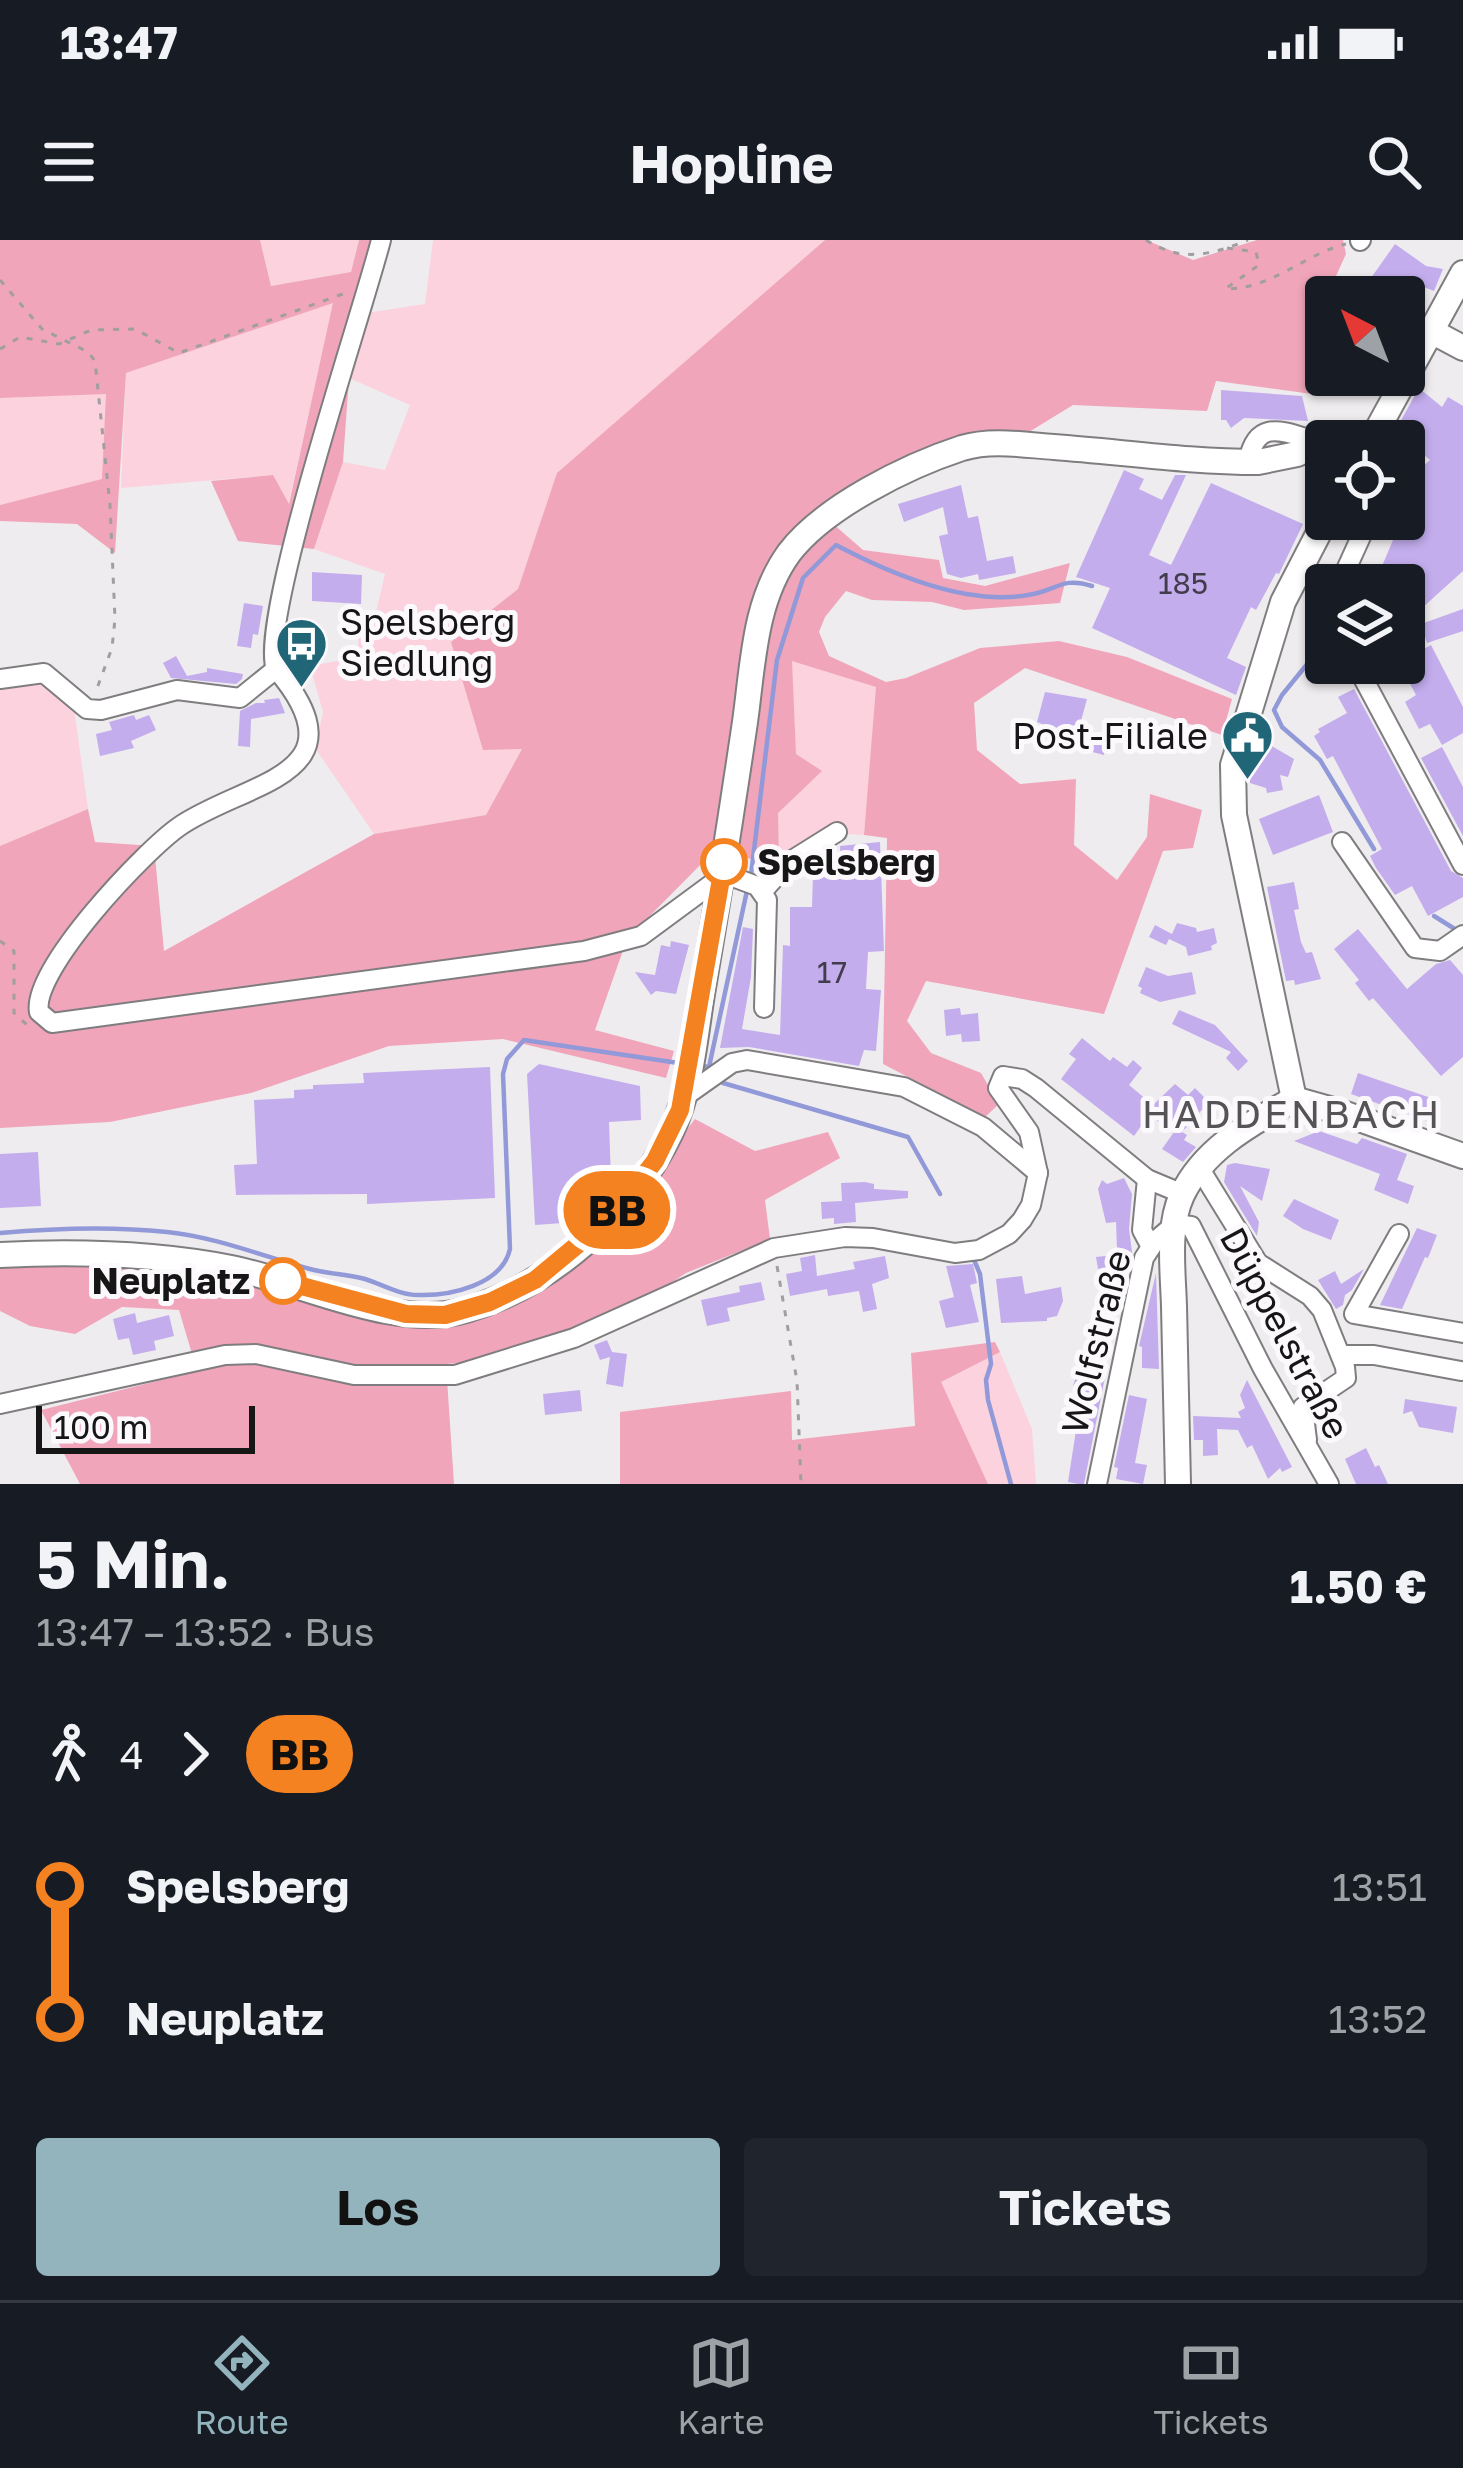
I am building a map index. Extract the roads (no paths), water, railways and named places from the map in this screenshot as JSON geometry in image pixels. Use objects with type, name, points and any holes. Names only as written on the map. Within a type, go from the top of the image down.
[{"type":"main road","points":[[1381,420],[1463,273]]},
{"type":"main road","points":[[1433,332],[1463,348]]},
{"type":"main road","points":[[0,1255],[149,1255],[238,1270],[426,1316],[464,1311],[535,1280],[611,1217],[655,1161],[682,1103],[740,881],[766,596],[790,552],[832,513],[929,461],[981,444],[1248,462],[1275,460],[1305,449]]},
{"type":"main road","points":[[1294,1099],[1234,815],[1233,765],[1283,602],[1315,540]]},
{"type":"main road","points":[[1178,1484],[1175,1224],[1183,1195],[1200,1169],[1231,1137],[1294,1099],[1463,1156]]},
{"type":"street","points":[[381,240],[335,390],[274,641],[272,661],[308,714],[308,737],[296,762],[268,785],[176,829],[140,864],[50,968],[37,1004],[46,1021],[603,947],[641,936],[740,881],[789,862],[837,832]]},
{"type":"street","points":[[0,679],[44,673],[87,709],[101,710],[177,690],[241,698],[276,669]]},
{"type":"street","points":[[1366,684],[1463,865]]},
{"type":"street","points":[[1342,842],[1414,948],[1440,951],[1461,937]]},
{"type":"street","points":[[740,881],[764,1007]]},
{"type":"street","points":[[682,1103],[732,1063],[747,1060],[904,1087],[983,1127],[1037,1173]]},
{"type":"street","points":[[0,1404],[225,1355],[256,1354],[354,1375],[454,1375],[574,1338],[774,1248],[845,1237],[955,1253],[980,1250],[1009,1234],[1022,1220],[1031,1204],[1037,1173],[1029,1132],[998,1088],[1003,1076],[1022,1079],[1036,1088],[1147,1178],[1183,1195]]},
{"type":"street","points":[[1200,1169],[1258,1263],[1310,1296],[1327,1320],[1341,1355],[1346,1378],[1303,1407],[1309,1436],[1305,1445]]},
{"type":"street","points":[[1147,1178],[1142,1230],[1150,1247]]},
{"type":"street","name":"Wolfstraße","points":[[1097,1484],[1144,1258],[1175,1224]]},
{"type":"street","name":"Düppelstraße","points":[[1175,1224],[1191,1226],[1199,1239],[1324,1482]]},
{"type":"street","points":[[1354,1313],[1400,1234]]},
{"type":"street","points":[[1327,1320],[1354,1313],[1463,1334]]},
{"type":"street","points":[[1341,1355],[1374,1355],[1461,1371]]},
{"type":"waterway","points":[[751,875],[777,660],[803,578],[836,545],[929,585],[979,596],[1028,595],[1066,583],[1092,586]]},
{"type":"waterway","points":[[1305,667],[1274,710],[1282,727],[1320,760],[1374,849]]},
{"type":"waterway","points":[[703,1066],[709,1067],[748,886]]},
{"type":"waterway","points":[[1434,916],[1458,931]]},
{"type":"waterway","points":[[0,1233],[83,1228],[185,1234],[404,1293],[459,1290],[497,1272],[510,1249],[503,1074],[507,1059],[524,1040],[685,1064]]},
{"type":"waterway","points":[[719,1078],[908,1137],[940,1194]]},
{"type":"waterway","points":[[974,1260],[980,1274],[991,1364],[986,1380],[988,1400],[1011,1484]]},
{"type":"place","name":"Spelsberg Siedlung","points":[[301,689]]},
{"type":"place","name":"Post-Filiale","points":[[1247,782]]},
{"type":"place","name":"Spelsberg","points":[[724,862]]},
{"type":"place","name":"Neuplatz","points":[[283,1281]]},
{"type":"district","name":"HADDENBACH","points":[[1292,1114]]}]
